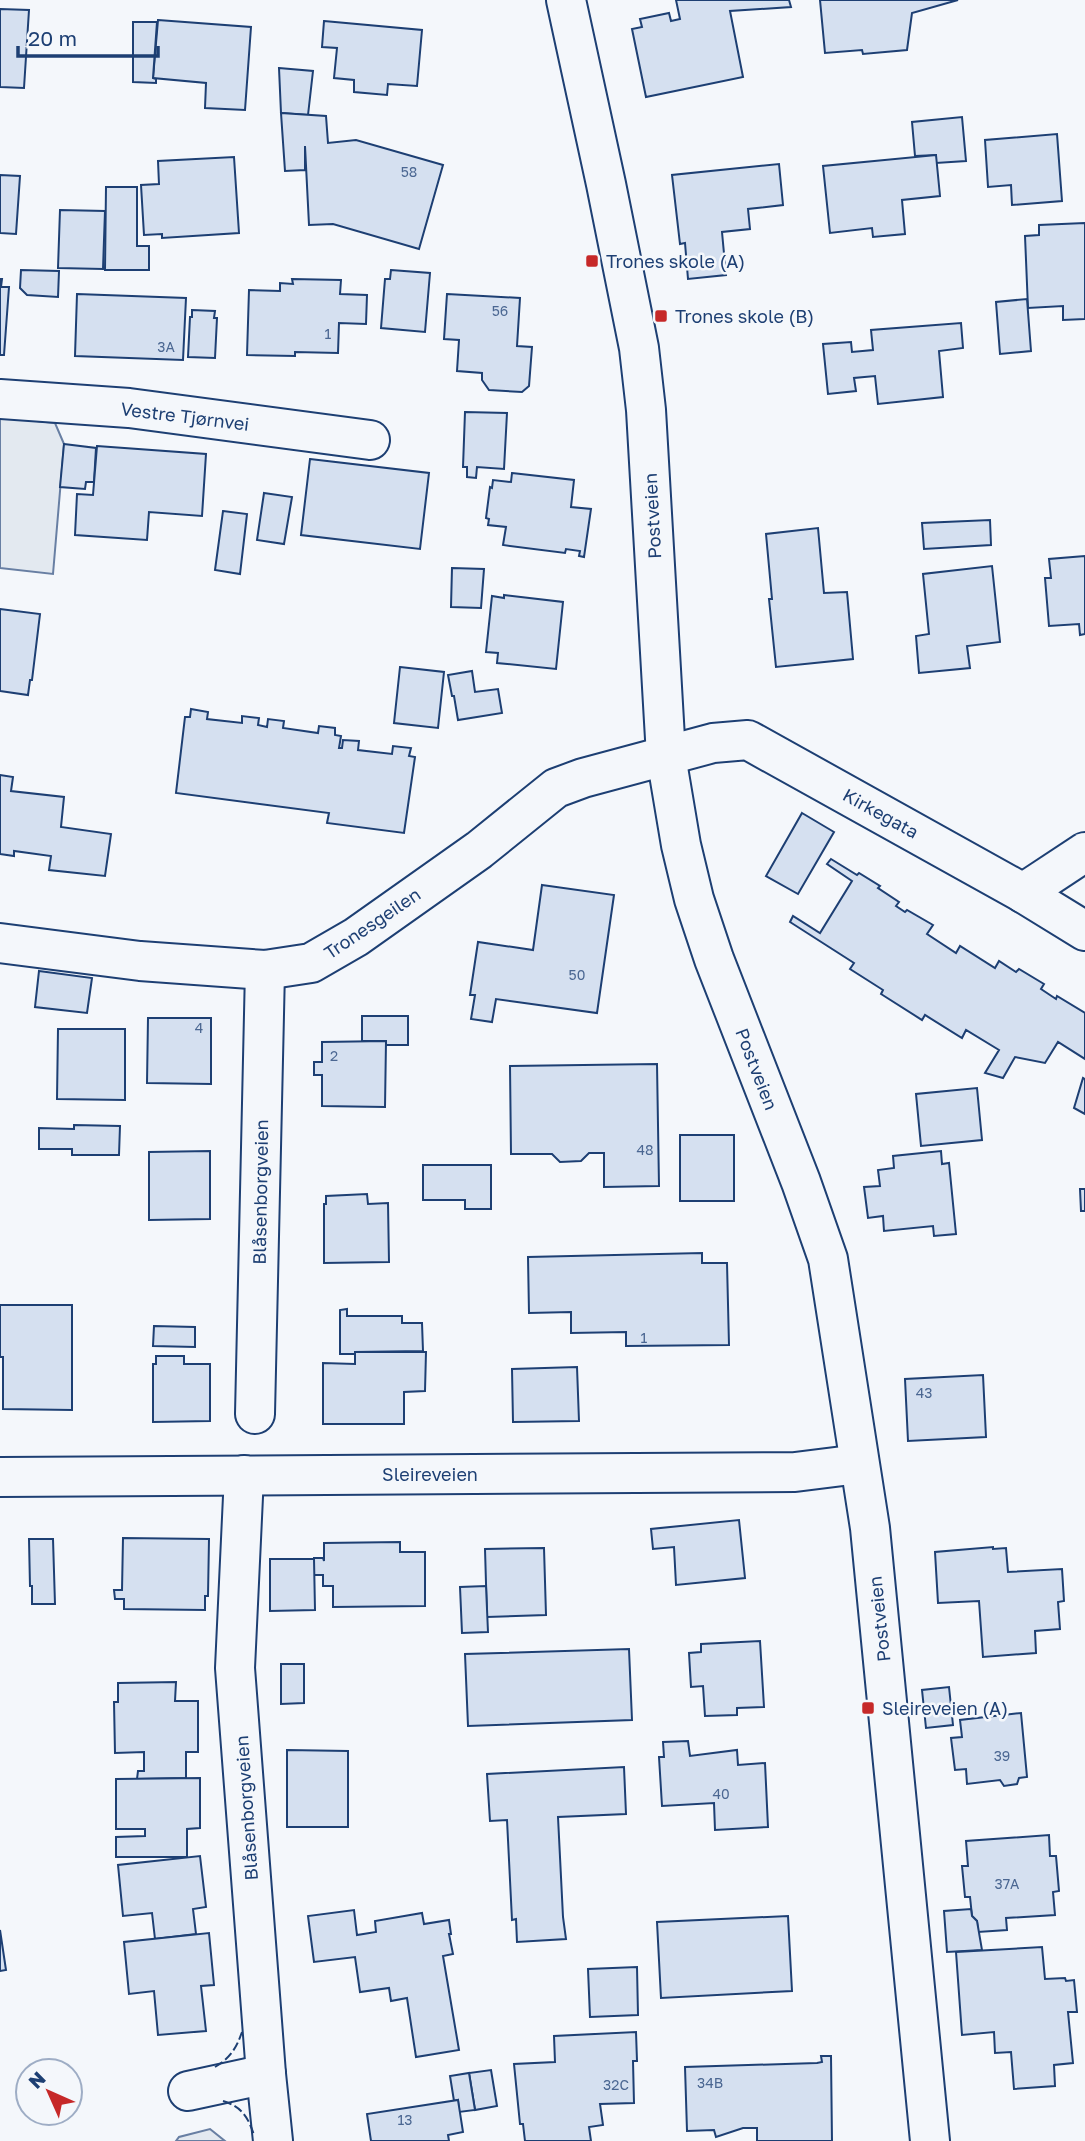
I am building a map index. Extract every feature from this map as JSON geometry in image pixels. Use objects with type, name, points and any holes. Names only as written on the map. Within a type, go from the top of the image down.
[{"type":"street","name":"Postveien","points":[[565,0],[639,348],[646,410],[666,755],[681,845],[694,899],[714,960],[802,1182],[828,1259],[870,1528],[930,2141]]},
{"type":"street","name":"Vestre Tjørnvei","points":[[0,399],[129,408],[370,440]]},
{"type":"street","name":"Kirkegata","points":[[666,755],[713,743],[748,740],[1023,893],[1085,931]]},
{"type":"street","name":"Tronesgeilen","points":[[0,943],[140,961],[265,970],[311,963],[356,937],[479,850],[556,788],[666,755]]},
{"type":"street","points":[[1023,893],[1085,852]]},
{"type":"street","name":"Blåsenborgveien","points":[[255,1414],[265,970]]},
{"type":"street","name":"Sleireveien","points":[[0,1477],[795,1472],[859,1464]]},
{"type":"street","name":"Blåsenborgveien","points":[[244,1475],[235,1668],[273,2141]]},
{"type":"street","points":[[188,2091],[266,2074]]},
{"type":"shaded area","points":[[0,417],[55,423],[64,444],[53,574],[0,568]]},
{"type":"shaded area","points":[[210,2129],[225,2141],[176,2141],[179,2137]]},
{"type":"building","points":[[676,0],[789,0],[791,7],[730,11],[743,77],[646,97],[632,29],[642,27],[640,19],[669,13],[671,21],[680,19]]},
{"type":"building","points":[[820,0],[958,0],[912,13],[907,50],[863,54],[862,50],[825,53]]},
{"type":"building","points":[[0,9],[29,10],[24,88],[0,87]]},
{"type":"building","points":[[158,20],[251,27],[245,110],[205,108],[206,83],[153,78]]},
{"type":"building","points":[[324,21],[422,30],[417,86],[388,84],[387,95],[354,92],[354,80],[334,78],[337,48],[322,47]]},
{"type":"building","points":[[133,22],[157,22],[153,78],[156,83],[133,82]]},
{"type":"building","points":[[279,68],[313,71],[308,115],[281,113]]},
{"type":"building","points":[[281,113],[326,116],[328,143],[356,140],[443,165],[419,249],[333,224],[309,225],[305,146],[305,170],[285,171]]},
{"type":"building","points":[[962,117],[966,161],[936,163],[936,155],[915,156],[912,122]]},
{"type":"building","points":[[1057,134],[1062,201],[1012,205],[1011,185],[988,187],[985,140]]},
{"type":"building","points":[[936,155],[940,196],[902,200],[905,234],[873,237],[872,228],[830,233],[823,166]]},
{"type":"building","points":[[234,157],[239,233],[162,238],[162,234],[144,235],[141,185],[159,184],[158,161]]},
{"type":"building","points":[[779,164],[783,205],[748,209],[750,229],[722,232],[726,275],[688,279],[685,243],[680,244],[672,175]]},
{"type":"building","points":[[0,175],[20,176],[16,234],[0,233]]},
{"type":"building","points":[[106,187],[137,187],[137,246],[149,246],[149,270],[105,270]]},
{"type":"building","points":[[60,210],[105,211],[103,269],[58,268]]},
{"type":"building","points":[[1085,223],[1085,319],[1063,320],[1063,306],[1028,308],[1025,236],[1039,235],[1039,225]]},
{"type":"building","points":[[21,270],[59,271],[58,297],[27,295],[20,288]]},
{"type":"building","points":[[391,270],[430,273],[425,332],[381,328],[385,279],[390,279]]},
{"type":"building","points":[[0,279],[1,287],[9,287],[4,355],[0,355]]},
{"type":"building","points":[[292,279],[341,280],[340,294],[367,295],[366,324],[339,323],[338,353],[247,355],[249,290],[280,291],[280,283],[293,284]]},
{"type":"building","points":[[77,294],[186,298],[183,360],[75,356]]},
{"type":"building","points":[[447,294],[520,298],[517,346],[532,347],[529,386],[522,392],[489,390],[482,380],[482,373],[457,371],[459,340],[444,339]]},
{"type":"building","points":[[1027,299],[1031,351],[1000,354],[996,302]]},
{"type":"building","points":[[192,310],[215,311],[215,358],[188,357]]},
{"type":"building","points":[[961,323],[963,348],[939,351],[943,397],[878,404],[875,376],[854,378],[856,391],[828,394],[823,344],[851,342],[852,352],[873,350],[871,330]]},
{"type":"building","points":[[465,412],[507,413],[504,469],[477,467],[476,478],[467,477],[467,467],[463,467]]},
{"type":"building","points":[[64,444],[96,448],[94,482],[86,482],[85,489],[60,487]]},
{"type":"building","points":[[97,446],[206,454],[202,516],[149,512],[147,540],[75,535],[77,494],[93,495]]},
{"type":"building","points":[[310,459],[429,473],[420,549],[301,535]]},
{"type":"building","points":[[512,473],[574,480],[571,507],[591,509],[584,557],[579,556],[580,551],[566,549],[565,553],[503,545],[506,527],[488,525],[489,519],[486,518],[493,480],[511,482]]},
{"type":"building","points":[[264,493],[292,497],[284,544],[257,540]]},
{"type":"building","points":[[223,511],[247,514],[240,574],[215,570]]},
{"type":"building","points":[[990,520],[991,545],[924,549],[922,523]]},
{"type":"building","points":[[818,528],[824,593],[847,592],[853,659],[776,667],[766,534]]},
{"type":"building","points":[[1085,556],[1085,634],[1080,635],[1079,624],[1049,626],[1045,578],[1051,578],[1049,559]]},
{"type":"building","points":[[992,566],[1000,642],[967,646],[970,668],[919,673],[916,636],[929,634],[923,574]]},
{"type":"building","points":[[452,568],[484,569],[481,608],[451,607]]},
{"type":"building","points":[[504,595],[563,602],[556,669],[497,663],[498,653],[486,652],[492,596],[504,598]]},
{"type":"building","points":[[0,609],[40,614],[28,695],[0,691]]},
{"type":"building","points":[[400,667],[444,672],[438,728],[394,723]]},
{"type":"building","points":[[472,671],[475,692],[498,689],[502,713],[458,720],[448,675]]},
{"type":"building","points":[[191,709],[208,712],[207,719],[242,723],[242,716],[259,718],[258,725],[267,727],[268,719],[284,721],[283,728],[318,733],[319,726],[335,728],[335,735],[341,736],[339,748],[342,748],[343,740],[359,741],[358,750],[392,754],[393,746],[411,748],[409,756],[415,757],[404,833],[327,823],[329,813],[176,793],[185,717],[190,717]]},
{"type":"building","points":[[0,775],[13,777],[11,791],[64,797],[61,827],[111,834],[105,876],[49,870],[51,856],[14,851],[14,856],[0,854]]},
{"type":"building","points":[[802,813],[834,832],[798,894],[766,876]]},
{"type":"building","points":[[831,859],[880,886],[878,888],[899,902],[896,906],[905,912],[907,910],[933,925],[927,934],[956,953],[960,946],[995,968],[999,961],[1016,972],[1019,969],[1044,984],[1041,989],[1056,999],[1057,996],[1085,1013],[1085,1059],[1058,1042],[1045,1063],[1015,1057],[1003,1078],[985,1073],[999,1050],[966,1030],[962,1038],[925,1015],[922,1020],[881,994],[883,990],[850,969],[854,963],[790,922],[793,916],[820,933],[852,881],[827,864]]},
{"type":"building","points":[[542,885],[614,895],[597,1013],[496,999],[492,1022],[471,1019],[475,995],[470,995],[478,942],[533,950]]},
{"type":"building","points":[[39,971],[92,978],[87,1013],[35,1007]]},
{"type":"building","points":[[362,1016],[408,1016],[408,1045],[362,1041]]},
{"type":"building","points":[[148,1018],[211,1018],[211,1084],[147,1083]]},
{"type":"building","points":[[58,1029],[125,1029],[125,1100],[57,1099]]},
{"type":"building","points":[[386,1041],[385,1107],[322,1106],[322,1075],[314,1075],[314,1062],[322,1062],[322,1042]]},
{"type":"building","points":[[657,1064],[659,1186],[604,1187],[604,1153],[589,1153],[581,1161],[560,1162],[552,1154],[511,1154],[510,1066]]},
{"type":"building","points":[[1083,1078],[1085,1079],[1085,1114],[1074,1108]]},
{"type":"building","points":[[977,1088],[982,1140],[921,1146],[916,1094]]},
{"type":"building","points":[[74,1125],[120,1126],[119,1155],[72,1155],[72,1149],[39,1149],[39,1128],[74,1129]]},
{"type":"building","points":[[680,1135],[734,1135],[734,1201],[680,1201]]},
{"type":"building","points":[[210,1151],[210,1219],[149,1220],[149,1152]]},
{"type":"building","points":[[941,1151],[942,1164],[949,1163],[956,1234],[934,1236],[933,1226],[884,1231],[883,1216],[868,1218],[864,1187],[880,1186],[878,1170],[894,1168],[893,1156]]},
{"type":"building","points":[[423,1165],[491,1165],[491,1209],[465,1209],[465,1200],[423,1200]]},
{"type":"building","points":[[1080,1189],[1085,1189],[1085,1211],[1081,1211]]},
{"type":"building","points":[[367,1194],[368,1204],[388,1203],[389,1262],[324,1263],[326,1196]]},
{"type":"building","points":[[702,1253],[702,1263],[727,1263],[729,1345],[626,1346],[626,1332],[571,1333],[571,1312],[529,1313],[528,1257]]},
{"type":"building","points":[[0,1305],[72,1305],[72,1410],[3,1409]]},
{"type":"building","points":[[347,1309],[347,1316],[402,1316],[402,1323],[422,1323],[423,1351],[340,1354],[340,1310]]},
{"type":"building","points":[[154,1326],[195,1327],[195,1347],[153,1346]]},
{"type":"building","points":[[355,1352],[426,1352],[425,1391],[404,1392],[404,1424],[323,1424],[323,1363],[355,1364]]},
{"type":"building","points":[[156,1356],[184,1356],[184,1364],[210,1364],[210,1421],[153,1422],[153,1364],[156,1364]]},
{"type":"building","points":[[577,1367],[579,1421],[513,1422],[512,1369]]},
{"type":"building","points":[[983,1375],[986,1437],[908,1441],[905,1379]]},
{"type":"building","points":[[739,1520],[745,1578],[676,1585],[674,1547],[653,1549],[651,1529]]},
{"type":"building","points":[[123,1538],[209,1539],[208,1596],[205,1596],[205,1610],[124,1609],[124,1599],[115,1599],[114,1590],[122,1590]]},
{"type":"building","points":[[29,1539],[53,1539],[55,1604],[32,1604]]},
{"type":"building","points":[[400,1542],[400,1552],[425,1552],[425,1606],[333,1607],[333,1586],[323,1586],[323,1575],[314,1575],[314,1558],[323,1558],[324,1561],[324,1543]]},
{"type":"building","points":[[544,1548],[546,1615],[487,1617],[485,1549]]},
{"type":"building","points":[[1006,1548],[1008,1572],[1062,1569],[1064,1601],[1058,1602],[1060,1629],[1035,1631],[1036,1653],[983,1657],[979,1601],[938,1603],[935,1552]]},
{"type":"building","points":[[270,1559],[314,1559],[315,1610],[270,1611]]},
{"type":"building","points":[[486,1586],[488,1632],[462,1633],[460,1587]]},
{"type":"building","points":[[760,1641],[764,1707],[737,1708],[737,1715],[705,1716],[703,1686],[691,1687],[689,1653],[701,1652],[701,1644]]},
{"type":"building","points":[[629,1649],[632,1720],[468,1726],[465,1654]]},
{"type":"building","points":[[281,1664],[304,1664],[304,1703],[281,1704]]},
{"type":"building","points":[[176,1682],[175,1701],[198,1701],[198,1752],[186,1752],[186,1778],[137,1779],[138,1771],[144,1771],[144,1752],[115,1753],[114,1702],[118,1702],[118,1683]]},
{"type":"building","points":[[949,1687],[953,1725],[926,1728],[922,1690]]},
{"type":"building","points":[[1021,1713],[1027,1777],[1019,1778],[1017,1784],[1004,1786],[1000,1780],[967,1784],[966,1769],[955,1770],[951,1738],[962,1737],[960,1720]]},
{"type":"building","points":[[688,1741],[690,1756],[737,1750],[738,1765],[765,1763],[768,1827],[715,1830],[714,1803],[662,1806],[659,1757],[664,1757],[663,1742]]},
{"type":"building","points":[[287,1750],[348,1751],[348,1827],[287,1827]]},
{"type":"building","points":[[624,1767],[626,1814],[558,1817],[566,1939],[517,1942],[516,1919],[512,1920],[507,1820],[490,1821],[487,1774]]},
{"type":"building","points":[[200,1778],[200,1828],[187,1829],[187,1857],[116,1857],[116,1837],[145,1836],[145,1829],[116,1829],[116,1779]]},
{"type":"building","points":[[1049,1835],[1050,1856],[1056,1856],[1059,1891],[1053,1892],[1055,1915],[1006,1918],[1007,1930],[978,1932],[977,1921],[972,1916],[970,1897],[965,1897],[962,1866],[968,1866],[966,1841]]},
{"type":"building","points":[[200,1856],[206,1907],[193,1909],[196,1934],[155,1939],[152,1913],[123,1916],[118,1865]]},
{"type":"building","points":[[971,1909],[972,1916],[977,1921],[982,1950],[947,1952],[944,1911]]},
{"type":"building","points":[[354,1910],[357,1935],[376,1932],[375,1921],[422,1913],[424,1924],[449,1920],[453,1954],[443,1956],[459,2050],[416,2057],[407,1998],[391,2001],[389,1988],[360,1992],[355,1957],[314,1962],[308,1916]]},
{"type":"building","points":[[788,1916],[792,1991],[661,1998],[657,1922]]},
{"type":"building","points":[[0,1930],[6,1970],[0,1971]]},
{"type":"building","points":[[209,1933],[214,1985],[201,1986],[206,2031],[158,2035],[154,1991],[129,1994],[124,1942]]},
{"type":"building","points":[[1042,1947],[1045,1979],[1074,1980],[1077,2012],[1068,2012],[1073,2063],[1054,2065],[1055,2086],[1014,2089],[1011,2052],[995,2053],[994,2032],[962,2035],[956,1952]]},
{"type":"building","points":[[637,1967],[638,2015],[590,2017],[588,1969]]},
{"type":"building","points":[[636,2032],[637,2061],[633,2061],[634,2103],[600,2104],[603,2125],[589,2127],[591,2141],[525,2141],[523,2124],[520,2124],[514,2064],[555,2062],[554,2036]]},
{"type":"building","points":[[821,2056],[831,2056],[832,2141],[757,2141],[757,2128],[743,2128],[716,2137],[714,2130],[687,2131],[685,2067],[817,2063],[822,2062]]},
{"type":"building","points":[[491,2070],[497,2106],[475,2110],[469,2073]]},
{"type":"building","points":[[469,2073],[475,2110],[459,2112],[458,2100],[454,2101],[450,2076]]},
{"type":"building","points":[[458,2100],[463,2132],[448,2135],[449,2141],[371,2141],[367,2114]]},
{"type":"fence","points":[[215,2067],[232,2052],[242,2032]]},
{"type":"fence","points":[[223,2101],[235,2106],[243,2114],[254,2135]]},
{"type":"place","name":"Trones skole (A)","points":[[592,261]]},
{"type":"place","name":"Trones skole (B)","points":[[661,316]]},
{"type":"place","name":"Sleireveien (A)","points":[[868,1708]]}]
